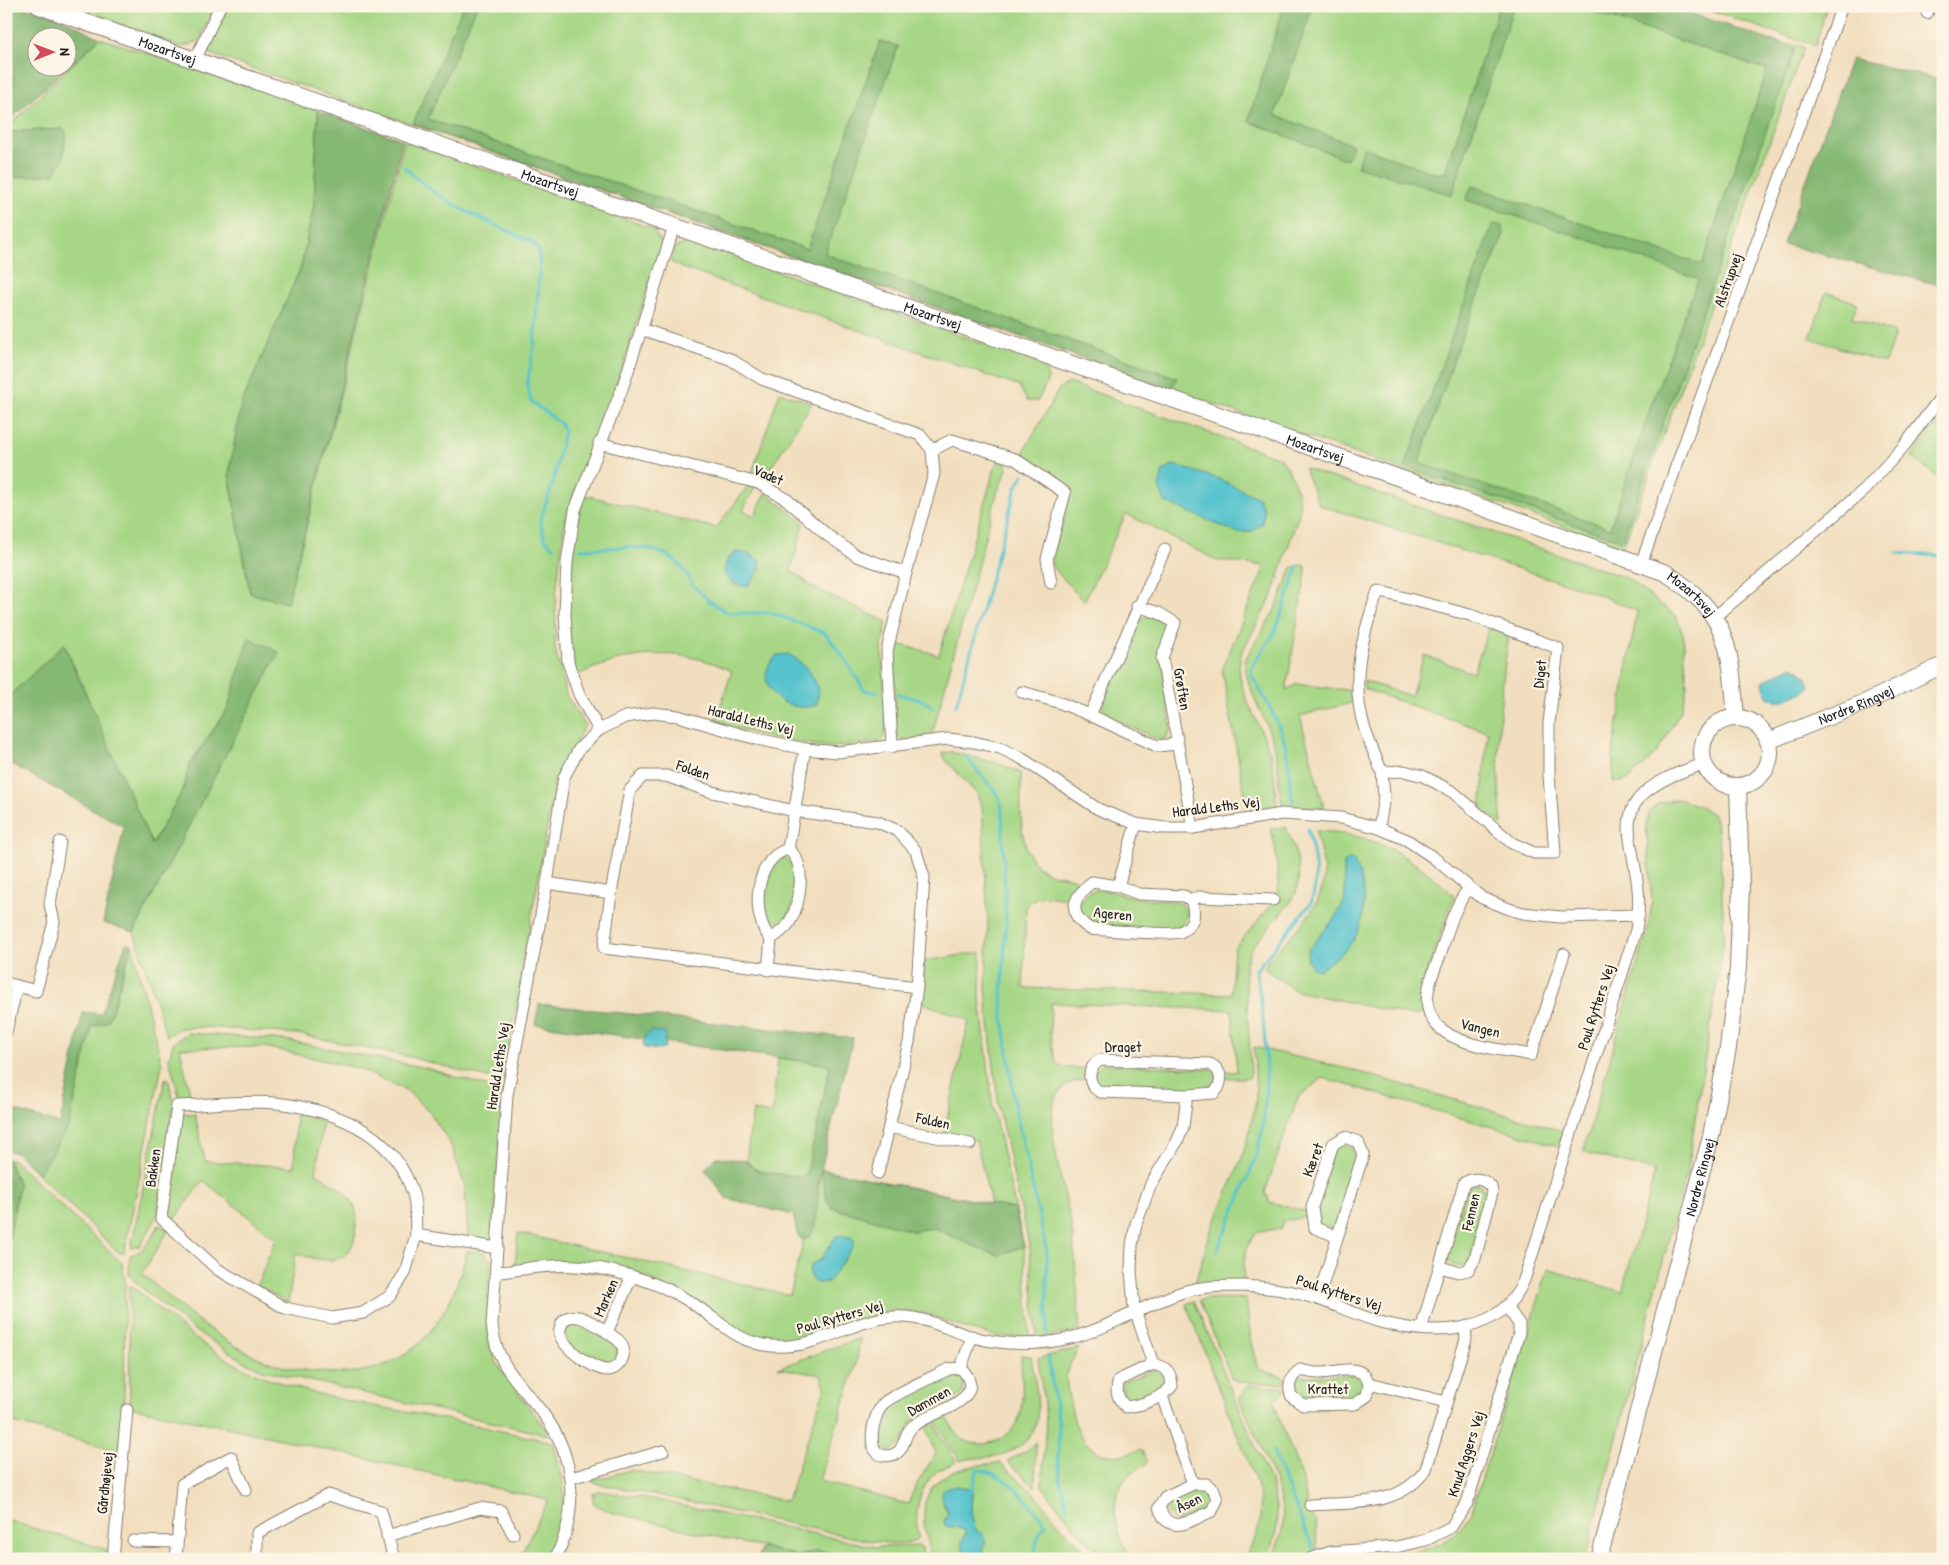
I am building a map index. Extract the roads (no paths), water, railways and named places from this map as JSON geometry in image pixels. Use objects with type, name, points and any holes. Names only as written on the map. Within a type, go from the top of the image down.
[{"type":"street","name":"Mozartsvej","points":[[39,6],[1666,573],[1701,599],[1715,617],[1730,654],[1736,718]]},
{"type":"street","points":[[196,60],[220,6]]},
{"type":"street","name":"Alstrupvej","points":[[1641,564],[1842,6]]},
{"type":"street","points":[[599,730],[579,694],[568,662],[565,614],[567,562],[575,510],[623,386],[674,227]]},
{"type":"street","points":[[641,329],[730,359],[762,379],[920,435],[932,450],[934,474],[906,573],[887,651],[892,747]]},
{"type":"street","points":[[1715,617],[1864,490],[1904,446],[1943,394]]},
{"type":"street","points":[[932,450],[952,440],[1015,459],[1065,493],[1047,559],[1051,583]]},
{"type":"street","name":"Vadet","points":[[600,443],[758,483],[786,499],[826,535],[857,556],[906,573]]},
{"type":"street","points":[[1090,715],[1165,549]]},
{"type":"street","name":"Diget","points":[[1379,828],[1384,797],[1382,772],[1364,728],[1358,696],[1358,664],[1363,634],[1378,591],[1470,615],[1558,648],[1549,723],[1549,775],[1555,852],[1534,852],[1512,842],[1453,792],[1422,776],[1404,771],[1382,772]]},
{"type":"street","name":"Grøften","points":[[1138,606],[1159,613],[1175,623],[1162,658],[1193,828]]},
{"type":"street","name":"Nordre Ringvej","points":[[1768,741],[1866,702],[1943,665]]},
{"type":"street","points":[[1022,692],[1058,702],[1157,746],[1177,744]]},
{"type":"street","name":"Harald Leths Vej","points":[[555,1559],[568,1525],[571,1478],[566,1458],[546,1417],[498,1356],[492,1324],[506,1096],[547,883],[564,777],[579,749],[599,730],[625,717],[653,713],[678,716],[758,740],[805,749],[838,752],[948,740],[974,742],[1000,748],[1021,758],[1098,810],[1136,824],[1164,828],[1193,828],[1282,814],[1341,818],[1379,828],[1407,840],[1427,853],[1469,888],[1495,904],[1523,913],[1560,916],[1639,915]]},
{"type":"street","points":[[1736,718],[1756,724],[1768,741],[1770,751],[1764,771],[1758,779],[1738,786],[1717,781],[1704,764],[1702,751],[1705,738],[1712,728],[1723,720],[1736,718]]},
{"type":"street","points":[[788,849],[805,749]]},
{"type":"street","name":"Poul Rytters Vej","points":[[496,1272],[570,1265],[599,1268],[632,1276],[692,1303],[730,1332],[746,1340],[770,1346],[810,1344],[868,1322],[891,1317],[913,1317],[934,1321],[972,1336],[1002,1343],[1034,1344],[1065,1340],[1185,1292],[1212,1287],[1260,1287],[1318,1299],[1378,1322],[1422,1328],[1465,1327],[1493,1318],[1507,1307],[1519,1292],[1524,1280],[1639,915],[1638,892],[1629,842],[1632,811],[1642,794],[1651,786],[1671,776],[1704,764]]},
{"type":"street","name":"Folden","points":[[878,1173],[909,1042],[917,986],[924,877],[916,851],[898,831],[878,822],[794,811],[712,792],[666,776],[643,776],[630,790],[611,893],[604,948],[768,970],[917,986]]},
{"type":"street","name":"Nordre Ringvej","points":[[1599,1559],[1711,1136],[1728,1048],[1738,968],[1741,886],[1738,786]]},
{"type":"street","name":"Ageren","points":[[1118,886],[1136,824]]},
{"type":"street","points":[[6,1032],[12,985],[36,991],[54,922],[50,904],[60,842]]},
{"type":"street","points":[[771,939],[788,924],[799,891],[796,857],[788,849]]},
{"type":"street","points":[[768,970],[771,939],[761,925],[760,889],[764,873],[774,857],[788,849]]},
{"type":"street","name":"Ageren","points":[[1092,882],[1118,886],[1139,894],[1184,896],[1191,900],[1196,913],[1191,925],[1178,933],[1090,929],[1080,923],[1074,908],[1078,893],[1092,882]]},
{"type":"street","points":[[547,883],[611,893]]},
{"type":"street","name":"Vangen","points":[[1469,888],[1456,906],[1428,988],[1430,1015],[1438,1029],[1452,1038],[1531,1056],[1564,954]]},
{"type":"street","name":"Ageren","points":[[1191,900],[1198,897],[1273,900]]},
{"type":"street","name":"Draget","points":[[1100,1060],[1210,1064],[1217,1068],[1221,1079],[1220,1085],[1214,1093],[1186,1095],[1100,1092],[1092,1085],[1089,1075],[1093,1065],[1100,1060]]},
{"type":"street","points":[[1153,1364],[1134,1312],[1131,1270],[1136,1224],[1151,1184],[1178,1140],[1186,1115],[1186,1095]]},
{"type":"street","name":"Bakken","points":[[275,1103],[331,1114],[371,1133],[400,1164],[414,1195],[416,1236],[405,1273],[390,1296],[363,1313],[332,1318],[285,1308],[218,1269],[161,1218],[177,1106],[275,1103]]},
{"type":"street","name":"Folden","points":[[889,1127],[970,1144]]},
{"type":"street","name":"Kæret","points":[[1318,1299],[1336,1236],[1363,1155],[1358,1142],[1345,1137],[1333,1144],[1312,1207],[1315,1228],[1336,1236]]},
{"type":"street","name":"Fennen","points":[[1422,1328],[1464,1183],[1476,1178],[1482,1180],[1491,1187],[1492,1194],[1475,1259],[1468,1270],[1458,1272],[1440,1267]]},
{"type":"street","points":[[416,1236],[497,1248]]},
{"type":"street","name":"Marken","points":[[607,1332],[632,1276]]},
{"type":"street","name":"Knud Aggers Vej","points":[[1310,1559],[1331,1552],[1396,1548],[1415,1543],[1443,1532],[1457,1520],[1467,1503],[1519,1333],[1519,1324],[1507,1307]]},
{"type":"street","name":"Marken","points":[[573,1316],[583,1317],[607,1332],[620,1342],[624,1350],[622,1360],[617,1367],[608,1370],[599,1369],[564,1345],[559,1337],[560,1328],[565,1320],[573,1316]]},
{"type":"street","points":[[1310,1505],[1371,1502],[1403,1491],[1418,1481],[1426,1469],[1466,1339],[1465,1327]]},
{"type":"street","name":"Dammen","points":[[961,1368],[972,1336]]},
{"type":"street","points":[[1153,1364],[1164,1366],[1171,1375],[1172,1386],[1162,1396],[1137,1406],[1126,1407],[1119,1400],[1116,1390],[1119,1380],[1153,1364]]},
{"type":"street","name":"Dammen","points":[[949,1368],[961,1368],[968,1375],[970,1388],[964,1399],[911,1428],[901,1449],[892,1455],[880,1454],[873,1446],[871,1435],[884,1403],[949,1368]]},
{"type":"street","name":"Krattet","points":[[1369,1383],[1367,1396],[1355,1404],[1303,1405],[1292,1398],[1289,1386],[1292,1377],[1300,1370],[1320,1373],[1356,1369],[1363,1373],[1369,1383],[1446,1402]]},
{"type":"street","name":"Åsen","points":[[1162,1396],[1193,1484]]},
{"type":"street","name":"Gårdhøjevej","points":[[113,1559],[127,1410]]},
{"type":"street","points":[[571,1478],[664,1452]]},
{"type":"street","points":[[176,1559],[182,1484],[231,1457],[246,1490]]},
{"type":"street","name":"Åsen","points":[[1193,1484],[1206,1484],[1214,1490],[1217,1500],[1212,1511],[1179,1526],[1170,1525],[1162,1518],[1159,1507],[1165,1497],[1193,1484]]},
{"type":"street","points":[[257,1559],[257,1533],[328,1495],[380,1511],[394,1559]]},
{"type":"street","points":[[387,1536],[480,1508],[501,1511],[513,1534]]},
{"type":"street","points":[[134,1541],[176,1542]]},
{"type":"water","points":[[1174,465],[1219,479],[1259,498],[1264,511],[1262,524],[1252,531],[1238,533],[1165,502],[1159,487],[1163,471]]},
{"type":"water","points":[[735,552],[748,553],[761,562],[760,570],[748,586],[733,584],[724,572],[727,560]]},
{"type":"water","points":[[788,654],[807,669],[816,682],[818,697],[816,705],[804,707],[782,701],[773,694],[768,685],[766,675],[769,665],[777,655]]},
{"type":"water","points":[[1793,666],[1805,676],[1809,682],[1809,689],[1787,699],[1774,700],[1769,697],[1765,691],[1763,681]]},
{"type":"water","points":[[1348,859],[1353,860],[1358,870],[1363,891],[1364,903],[1360,925],[1356,936],[1347,948],[1320,970],[1313,969],[1307,958],[1308,950],[1333,920],[1345,901],[1344,863]]},
{"type":"water","points":[[652,1031],[665,1033],[665,1047],[660,1050],[645,1048],[643,1043],[646,1035]]},
{"type":"water","points":[[837,1235],[851,1237],[854,1240],[853,1247],[828,1282],[818,1283],[813,1281],[809,1271],[812,1264],[821,1259]]},
{"type":"water","points":[[958,1486],[972,1490],[971,1513],[975,1529],[983,1535],[985,1541],[982,1559],[972,1559],[961,1546],[966,1532],[960,1528],[946,1526],[944,1523],[948,1514],[941,1496],[942,1492]]},
{"type":"waterway","points":[[404,167],[418,180],[448,201],[531,241],[538,248],[540,264],[534,347],[527,384],[531,401],[560,423],[564,431],[553,482],[540,521],[545,539],[553,547]]},
{"type":"waterway","points":[[956,706],[1016,488],[1023,475]]},
{"type":"waterway","points":[[581,549],[631,547],[651,549],[669,556],[681,566],[692,584],[708,600],[728,613],[772,613],[825,633],[845,659],[864,690],[878,693]]},
{"type":"waterway","points":[[1897,553],[1943,556]]},
{"type":"waterway","points":[[1293,801],[1285,744],[1274,717],[1251,674],[1251,668],[1275,632],[1298,567]]},
{"type":"waterway","points":[[898,694],[922,700],[933,707]]},
{"type":"waterway","points":[[966,757],[997,794],[1002,807],[1006,921],[1002,997],[1003,1016],[1015,1107],[1047,1252],[1047,1332]]},
{"type":"waterway","points":[[1217,1251],[1248,1177],[1262,1132],[1265,1110],[1266,1062],[1265,1037],[1256,970],[1311,903],[1316,875],[1308,829]]},
{"type":"waterway","points":[[1048,1357],[1059,1425],[1058,1459],[1060,1479],[1068,1510]]},
{"type":"waterway","points":[[1273,1451],[1313,1548]]},
{"type":"waterway","points":[[972,1490],[977,1470],[998,1476],[1024,1498],[1046,1524],[1037,1540],[1037,1559]]}]
